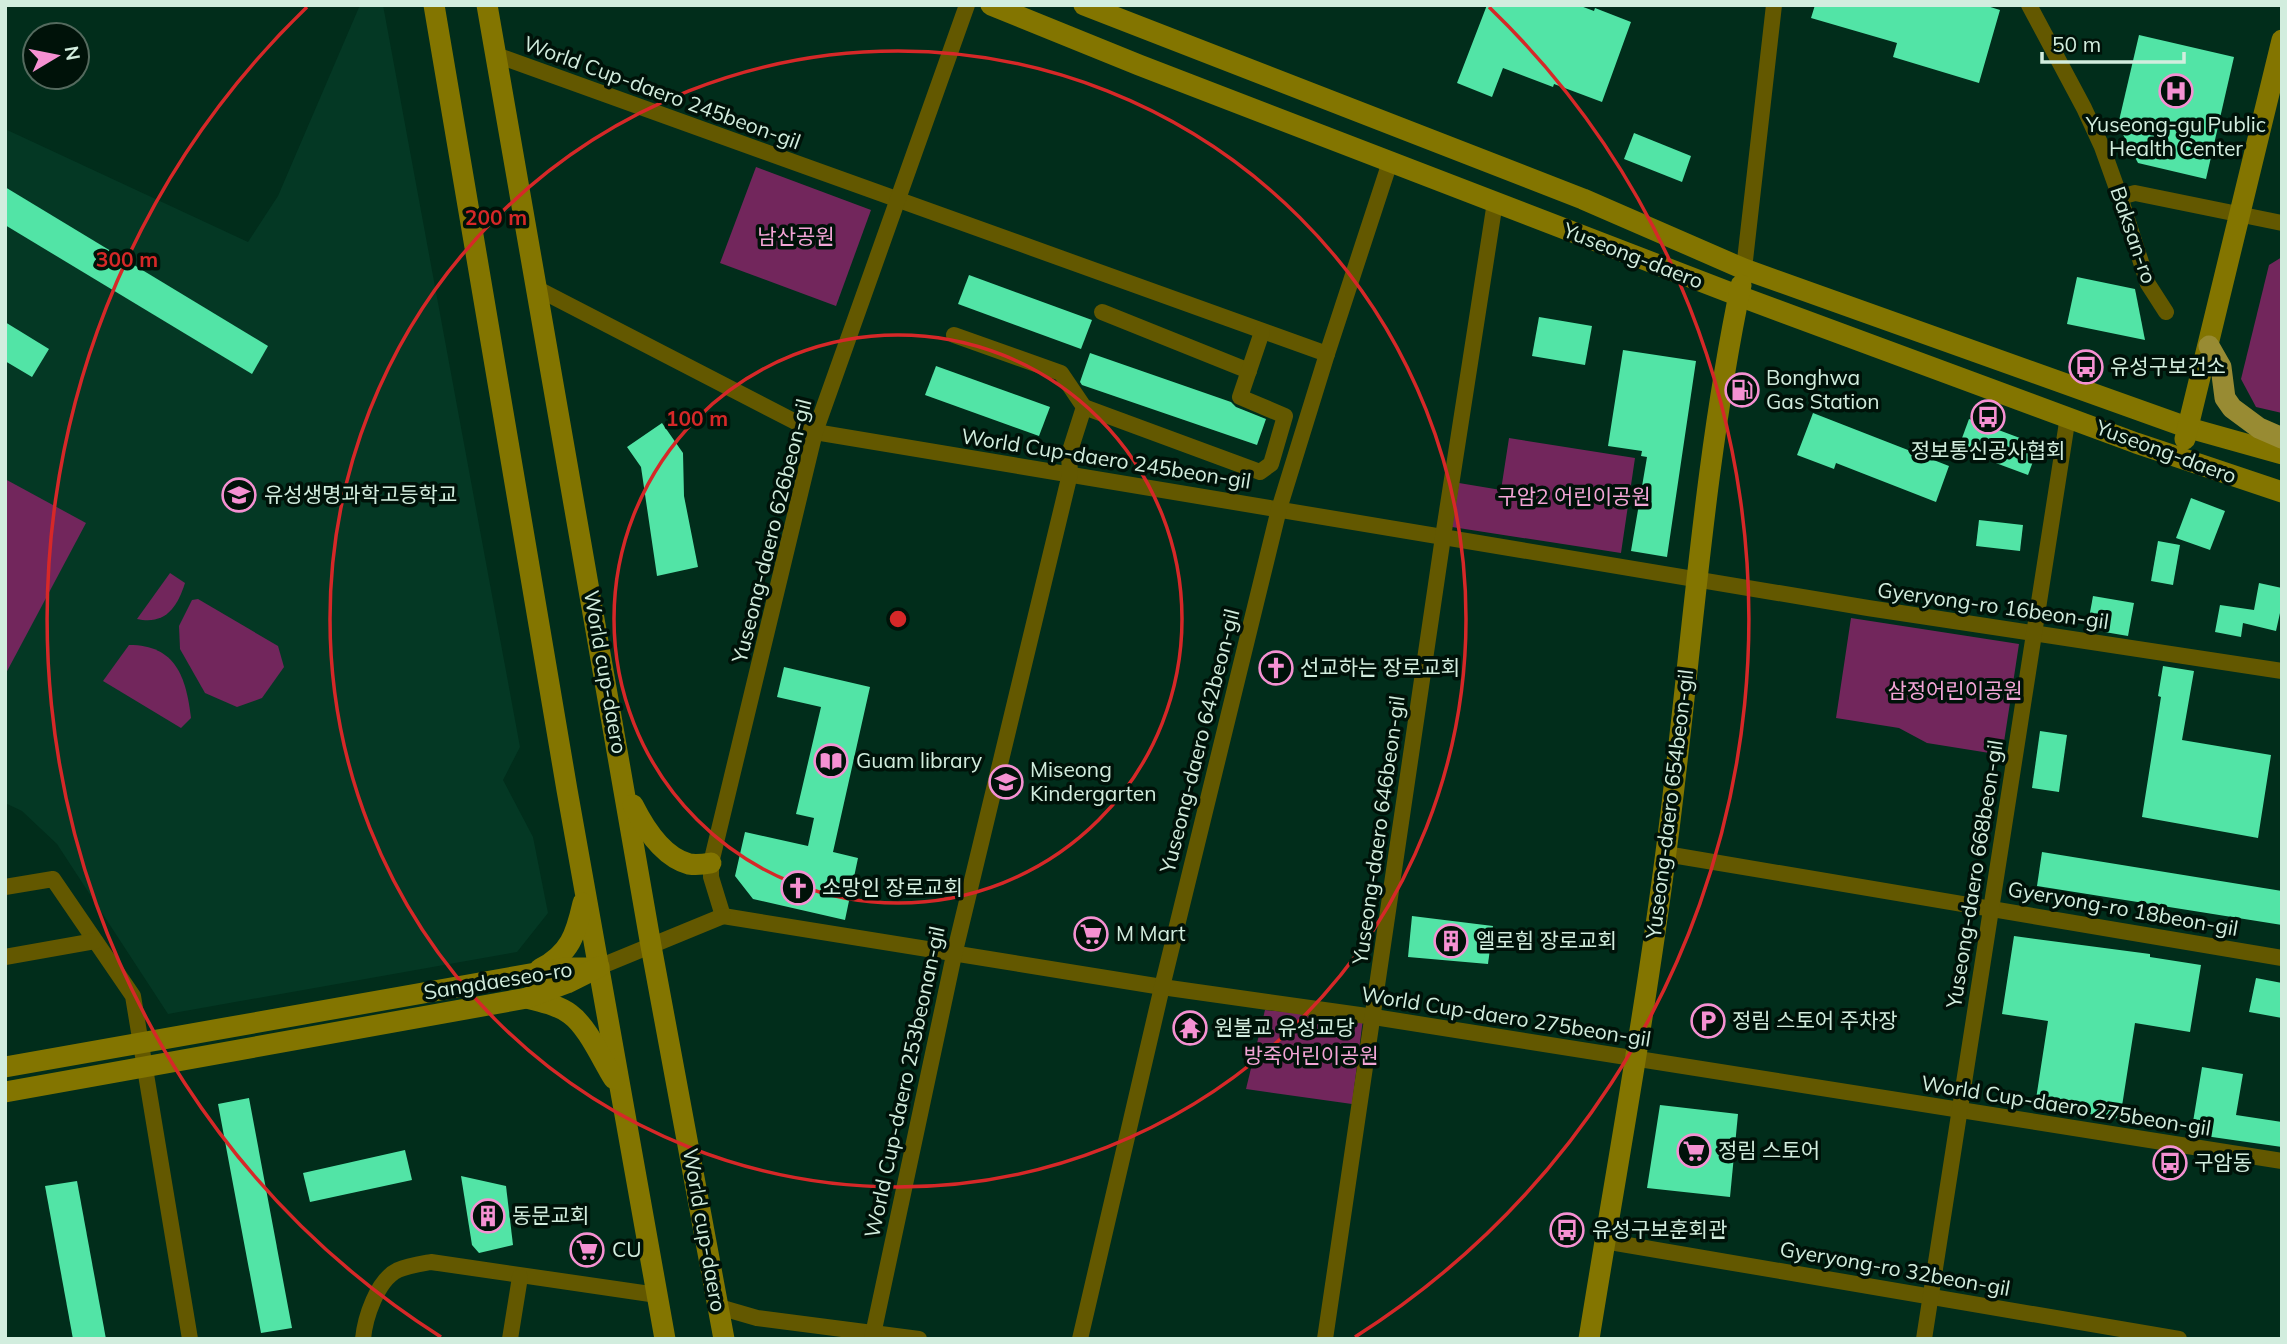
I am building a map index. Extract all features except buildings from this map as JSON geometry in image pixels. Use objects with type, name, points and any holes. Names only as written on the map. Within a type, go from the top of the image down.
[{"type":"main road","points":[[2208,346],[2221,367],[2225,398],[2232,408],[2259,428],[2282,438]]},
{"type":"street","name":"Yuseong-daero 626beon-gil","points":[[723,916],[711,877],[712,863],[815,432],[967,5]]},
{"type":"street","name":"Yuseong-daero","points":[[990,5],[1739,296],[2180,458],[2282,492]]},
{"type":"street","name":"Yuseong-daero","points":[[1084,5],[1583,199],[1744,269],[2191,420],[2282,454]]},
{"type":"street","points":[[1744,269],[1774,5]]},
{"type":"street","name":"Baksan-ro","points":[[2029,5],[2084,108],[2120,197],[2148,284],[2166,312]]},
{"type":"street","points":[[435,7],[665,1339]]},
{"type":"street","name":"World cup-daero","points":[[488,9],[651,946],[724,1339]]},
{"type":"street","points":[[2180,458],[2282,40]]},
{"type":"street","name":"World Cup-daero 245beon-gil","points":[[496,55],[1327,354]]},
{"type":"street","name":"Yuseong-daero 642beon-gil","points":[[1080,1339],[1279,509],[1390,162]]},
{"type":"street","points":[[2120,197],[2134,193],[2282,223]]},
{"type":"street","name":"Yuseong-daero 646beon-gil","points":[[1325,1339],[1495,202]]},
{"type":"street","name":"Yuseong-daero 654beon-gil","points":[[1589,1339],[1636,1059],[1666,854],[1725,366],[1744,269]]},
{"type":"street","name":"World Cup-daero 245beon-gil","points":[[538,289],[815,432],[1698,580]]},
{"type":"street","points":[[1102,312],[1250,371]]},
{"type":"street","points":[[954,335],[1061,373],[1084,407],[1260,472],[1271,464],[1285,416],[1240,397],[1262,332]]},
{"type":"street","name":"World Cup-daero 253beonan-gil","points":[[872,1335],[954,954],[1070,474],[1069,454],[1084,407]]},
{"type":"street","name":"Yuseong-daero 668beon-gil","points":[[1924,1339],[2068,416]]},
{"type":"street","name":"Gyeryong-ro 16beon-gil","points":[[1698,580],[2282,671]]},
{"type":"street","points":[[625,789],[643,826],[669,852],[691,864],[712,863]]},
{"type":"street","name":"Gyeryong-ro 18beon-gil","points":[[1666,854],[2282,958]]},
{"type":"street","points":[[5,887],[53,878],[133,996],[190,1339]]},
{"type":"street","points":[[529,975],[550,964],[566,951],[578,928],[586,893]]},
{"type":"street","points":[[599,967],[723,916]]},
{"type":"street","name":"World Cup-daero 275beon-gil","points":[[723,916],[1162,988],[1374,1017],[2282,1161]]},
{"type":"street","points":[[5,957],[95,941]]},
{"type":"street","name":"Sangdaeseo-ro","points":[[5,1067],[564,968],[599,967]]},
{"type":"street","name":"Sangdaeseo-ro","points":[[5,1092],[527,998],[599,967]]},
{"type":"street","points":[[527,998],[552,1005],[570,1014],[586,1030],[621,1090]]},
{"type":"street","name":"Gyeryong-ro 32beon-gil","points":[[1604,1241],[2179,1339]]},
{"type":"street","points":[[363,1339],[365,1324],[378,1289],[396,1270],[431,1262],[657,1295]]},
{"type":"street","points":[[510,1339],[520,1276]]},
{"type":"street","points":[[719,1307],[757,1318],[919,1339]]},
{"type":"shaded area","name":"유성생명과학고등학교","points":[[360,5],[383,5],[520,747],[503,780],[533,837],[548,913],[517,952],[168,1014],[57,844],[22,811],[5,803],[5,129],[248,242],[278,196]]},
{"type":"green space","name":"남산공원","points":[[756,167],[871,210],[836,306],[720,263]]},
{"type":"green space","points":[[2282,257],[2282,413],[2256,407],[2241,379],[2269,265]]},
{"type":"green space","name":"구암2 어린이공원","points":[[1509,438],[1635,458],[1621,553],[1452,527],[1459,483],[1501,490]]},
{"type":"green space","points":[[5,479],[86,523],[5,675]]},
{"type":"green space","points":[[170,573],[185,583],[174,607],[162,617],[137,619]]},
{"type":"green space","points":[[198,599],[278,646],[284,667],[262,698],[237,707],[205,693],[180,649],[179,626],[192,600]]},
{"type":"green space","name":"삼정어린이공원","points":[[1851,618],[2019,644],[2002,755],[1927,743],[1899,728],[1836,718]]},
{"type":"green space","points":[[129,645],[145,646],[158,651],[176,666],[186,689],[191,718],[181,728],[103,681]]},
{"type":"green space","name":"방죽어린이공원","points":[[1265,1010],[1363,1019],[1352,1104],[1246,1089]]},
{"type":"place","name":"Yuseong-gu Public Health Center","points":[[2176,91]]},
{"type":"place","name":"유성구보건소","points":[[2086,367]]},
{"type":"place","name":"Bonghwa Gas Station","points":[[1742,390]]},
{"type":"place","name":"정보통신공사협회","points":[[1988,417]]},
{"type":"place","name":"유성생명과학고등학교","points":[[239,495]]},
{"type":"place","name":"선교하는 장로교회","points":[[1276,668]]},
{"type":"place","name":"Guam library","points":[[831,761]]},
{"type":"place","name":"Miseong Kindergarten","points":[[1006,782]]},
{"type":"place","name":"소망인 장로교회","points":[[798,888]]},
{"type":"place","name":"M Mart","points":[[1091,934]]},
{"type":"place","name":"엘로힘 장로교회","points":[[1451,941]]},
{"type":"place","name":"정림 스토어 주차장","points":[[1708,1021]]},
{"type":"place","name":"원불교 유성교당","points":[[1190,1028]]},
{"type":"place","name":"정림 스토어","points":[[1694,1151]]},
{"type":"place","name":"구암동","points":[[2170,1163]]},
{"type":"place","name":"동문교회","points":[[488,1216]]},
{"type":"place","name":"유성구보훈회관","points":[[1567,1230]]},
{"type":"place","name":"CU","points":[[587,1250]]}]
